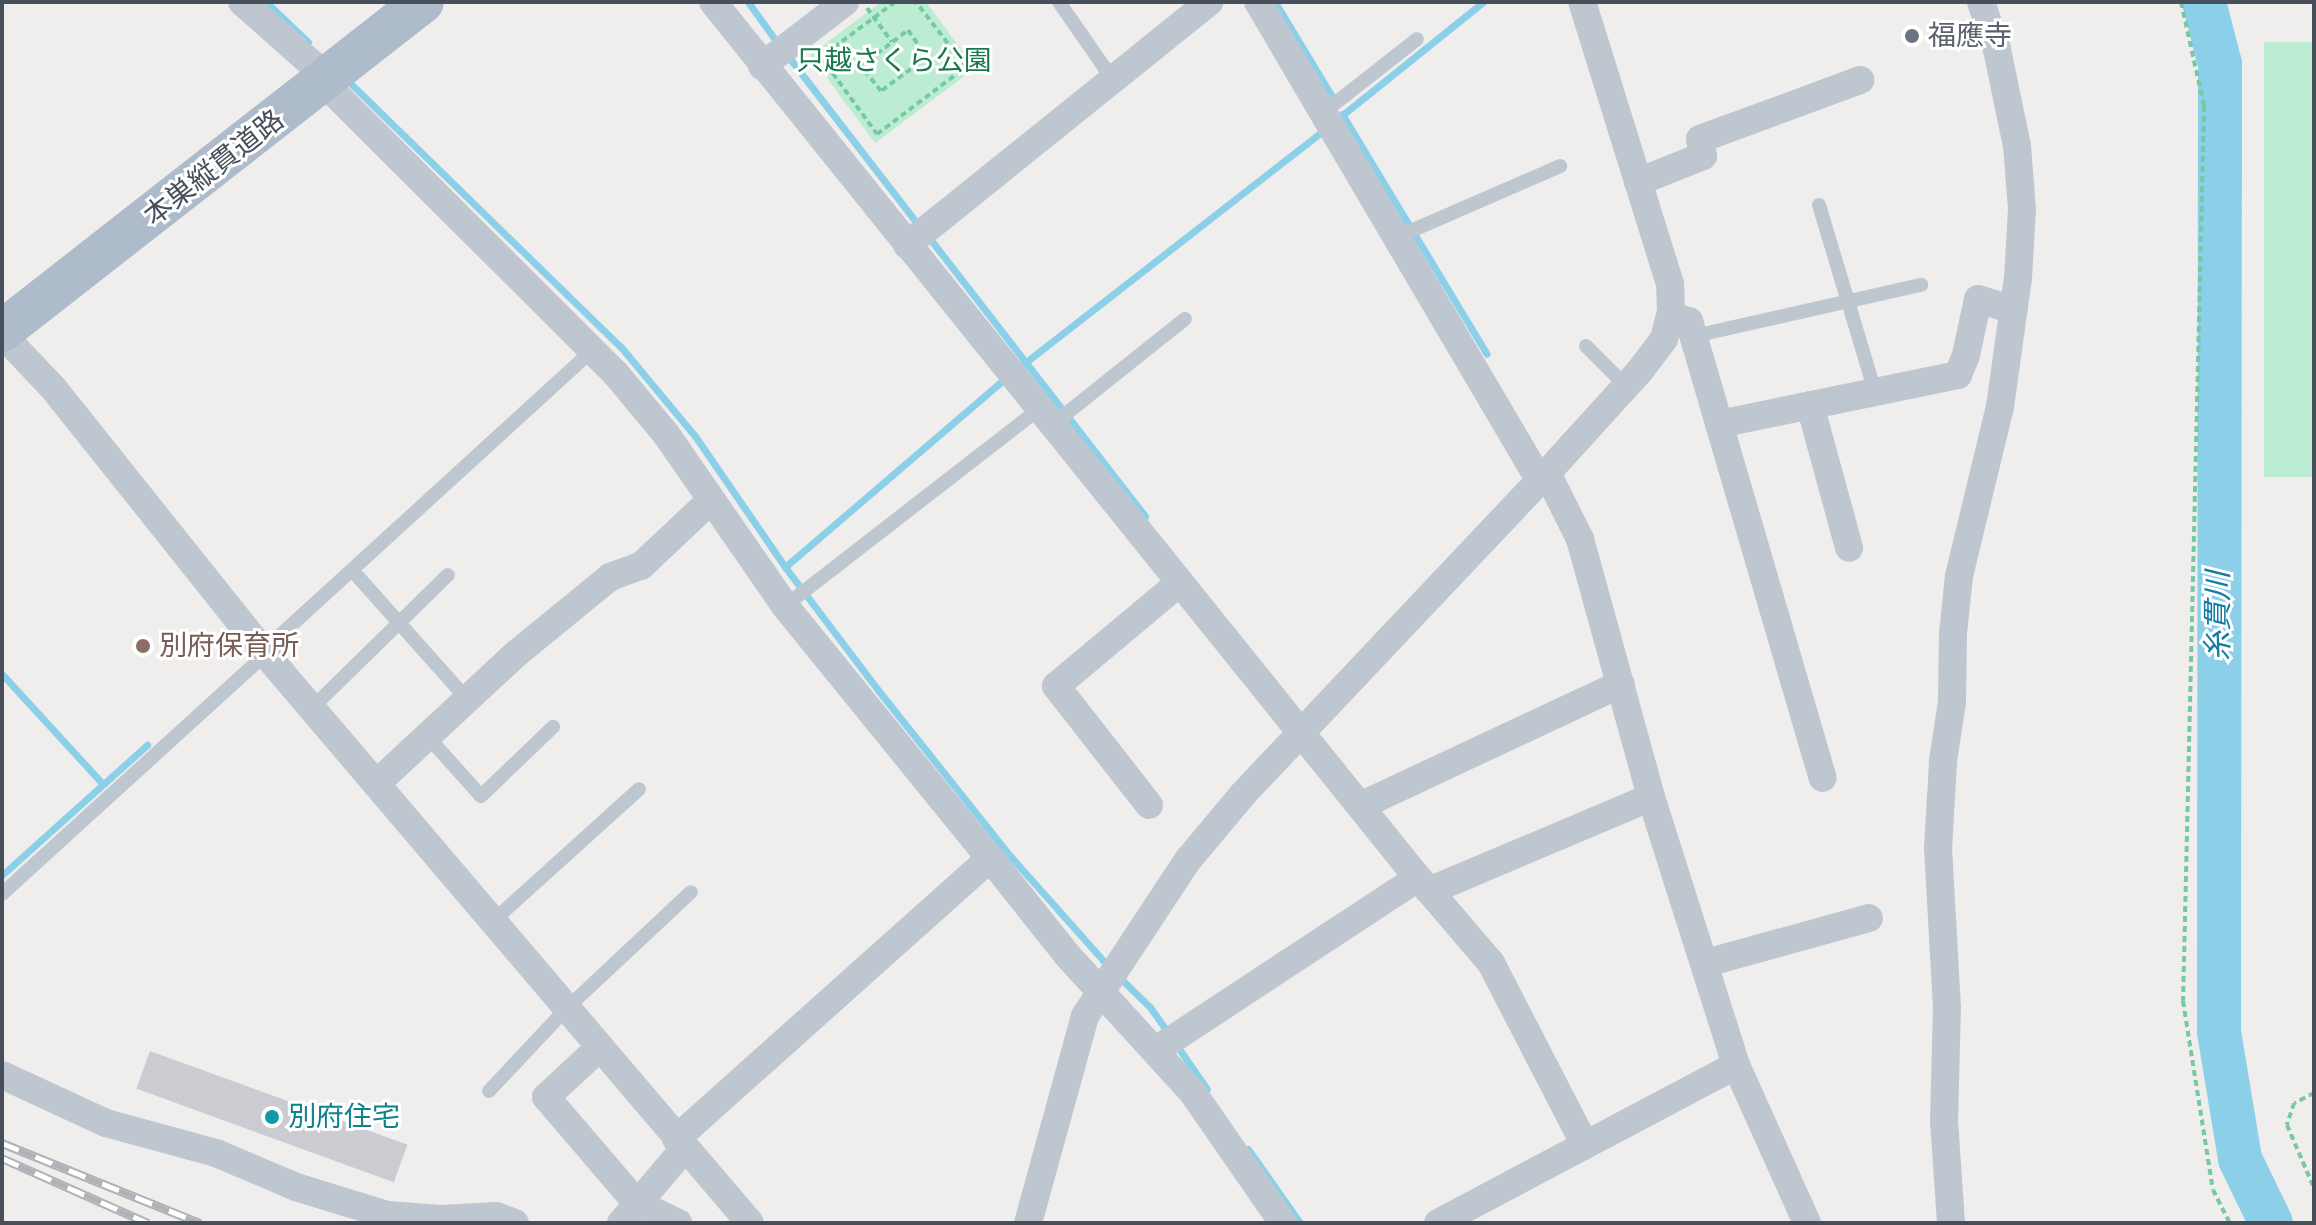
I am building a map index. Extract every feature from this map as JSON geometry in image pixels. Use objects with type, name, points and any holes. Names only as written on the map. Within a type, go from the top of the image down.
[{"type":"main road","name":"本巣縦貫道路","points":[[2,333],[318,73],[388,2]]},
{"type":"main road","name":"本巣縦貫道路","points":[[2,302],[318,73],[423,2]]},
{"type":"street","points":[[242,2],[318,73],[593,350],[666,434],[785,606],[1068,956],[1193,1093],[1283,1223]]},
{"type":"street","points":[[713,2],[1179,583],[1491,963],[1585,1145]]},
{"type":"street","points":[[762,66],[845,2]]},
{"type":"street","points":[[907,245],[1209,2]]},
{"type":"street","points":[[1258,2],[1580,539],[1651,797],[1736,1065],[1807,1223]]},
{"type":"street","points":[[1028,1223],[1085,1016],[1188,860],[1244,793],[1543,477],[1626,386],[1664,339],[1670,316],[1670,284],[1582,2]]},
{"type":"street","points":[[1951,1223],[1944,1121],[1947,1008],[1938,849],[1942,776],[1952,702],[1953,634],[1959,576],[2000,407],[2022,209],[2017,146],[1997,49],[1981,2]]},
{"type":"street","points":[[1638,182],[1703,156],[1700,139],[1860,80]]},
{"type":"street","points":[[1719,424],[1958,375],[1978,299],[2013,310]]},
{"type":"street","points":[[1670,316],[1689,321],[1694,336],[1823,778]]},
{"type":"street","points":[[2,333],[54,389],[265,653],[750,1223]]},
{"type":"street","points":[[1810,405],[1849,548]]},
{"type":"street","points":[[376,784],[516,654],[610,577],[641,566],[711,500]]},
{"type":"street","points":[[1149,805],[1056,686],[1179,583]]},
{"type":"street","points":[[1360,806],[1621,684]]},
{"type":"street","points":[[1156,1050],[1424,885],[1651,797]]},
{"type":"street","points":[[629,1213],[680,1144],[990,858]]},
{"type":"street","points":[[1706,963],[1869,918]]},
{"type":"street","points":[[599,1048],[546,1097],[629,1213],[678,1223]]},
{"type":"street","points":[[1438,1223],[1736,1065]]},
{"type":"street","points":[[2,1075],[106,1123],[216,1153],[296,1187],[387,1215],[442,1219],[496,1216],[515,1223]]},
{"type":"lane","points":[[1059,2],[1113,80]]},
{"type":"lane","points":[[1324,112],[1417,39]]},
{"type":"lane","points":[[1397,237],[1560,166]]},
{"type":"lane","points":[[1819,205],[1875,392]]},
{"type":"lane","points":[[1694,336],[1921,285]]},
{"type":"lane","points":[[785,606],[1185,319]]},
{"type":"lane","points":[[1586,346],[1626,386]]},
{"type":"lane","points":[[2,894],[593,350]]},
{"type":"lane","points":[[352,570],[468,700]]},
{"type":"lane","points":[[312,708],[448,575]]},
{"type":"lane","points":[[428,737],[481,796],[553,727]]},
{"type":"lane","points":[[492,922],[639,789]]},
{"type":"lane","points":[[489,1091],[566,1009],[691,892]]},
{"type":"path","points":[[863,2],[892,42]]},
{"type":"path","points":[[895,2],[821,57],[877,134],[966,67],[916,2]]},
{"type":"path","points":[[2181,2],[2204,106],[2183,1001],[2213,1190],[2230,1223]]},
{"type":"path","points":[[908,30],[927,57],[881,91],[861,66],[892,42],[908,30]]},
{"type":"path","points":[[2314,1093],[2294,1103],[2287,1125],[2314,1188]]},
{"type":"green space","name":"只越さくら公園","points":[[881,2],[926,2],[975,68],[875,143],[810,55]]},
{"type":"green space","points":[[2264,42],[2314,42],[2314,477],[2264,477]]},
{"type":"building","name":"別府住宅","points":[[150,1051],[407,1145],[394,1182],[136,1089]]},
{"type":"waterway","points":[[266,2],[308,42]]},
{"type":"waterway","points":[[748,2],[779,45]]},
{"type":"waterway","points":[[1275,2],[1336,103]]},
{"type":"waterway","points":[[1335,121],[1483,2]]},
{"type":"waterway","name":"糸貫川","points":[[2204,2],[2220,64],[2219,1032],[2240,1159],[2271,1223]]},
{"type":"waterway","points":[[787,55],[919,226]]},
{"type":"waterway","points":[[346,79],[621,347],[695,436],[785,567],[878,690],[1011,857],[1110,968]]},
{"type":"waterway","points":[[1342,114],[1487,354]]},
{"type":"waterway","points":[[1017,369],[1325,129]]},
{"type":"waterway","points":[[927,235],[1145,516]]},
{"type":"waterway","points":[[785,567],[1007,377]]},
{"type":"waterway","points":[[2,674],[102,783]]},
{"type":"waterway","points":[[2,875],[147,745]]},
{"type":"waterway","points":[[1119,977],[1150,1007],[1168,1033]]},
{"type":"waterway","points":[[1175,1043],[1207,1089]]},
{"type":"waterway","points":[[1248,1149],[1300,1223]]},
{"type":"railway","points":[[2,1143],[200,1223]]},
{"type":"railway","points":[[2,1158],[148,1223]]},
{"type":"place","name":"福應寺","points":[[1912,36]]},
{"type":"place","name":"別府保育所","points":[[143,646]]},
{"type":"place","name":"別府住宅","points":[[272,1117]]}]
